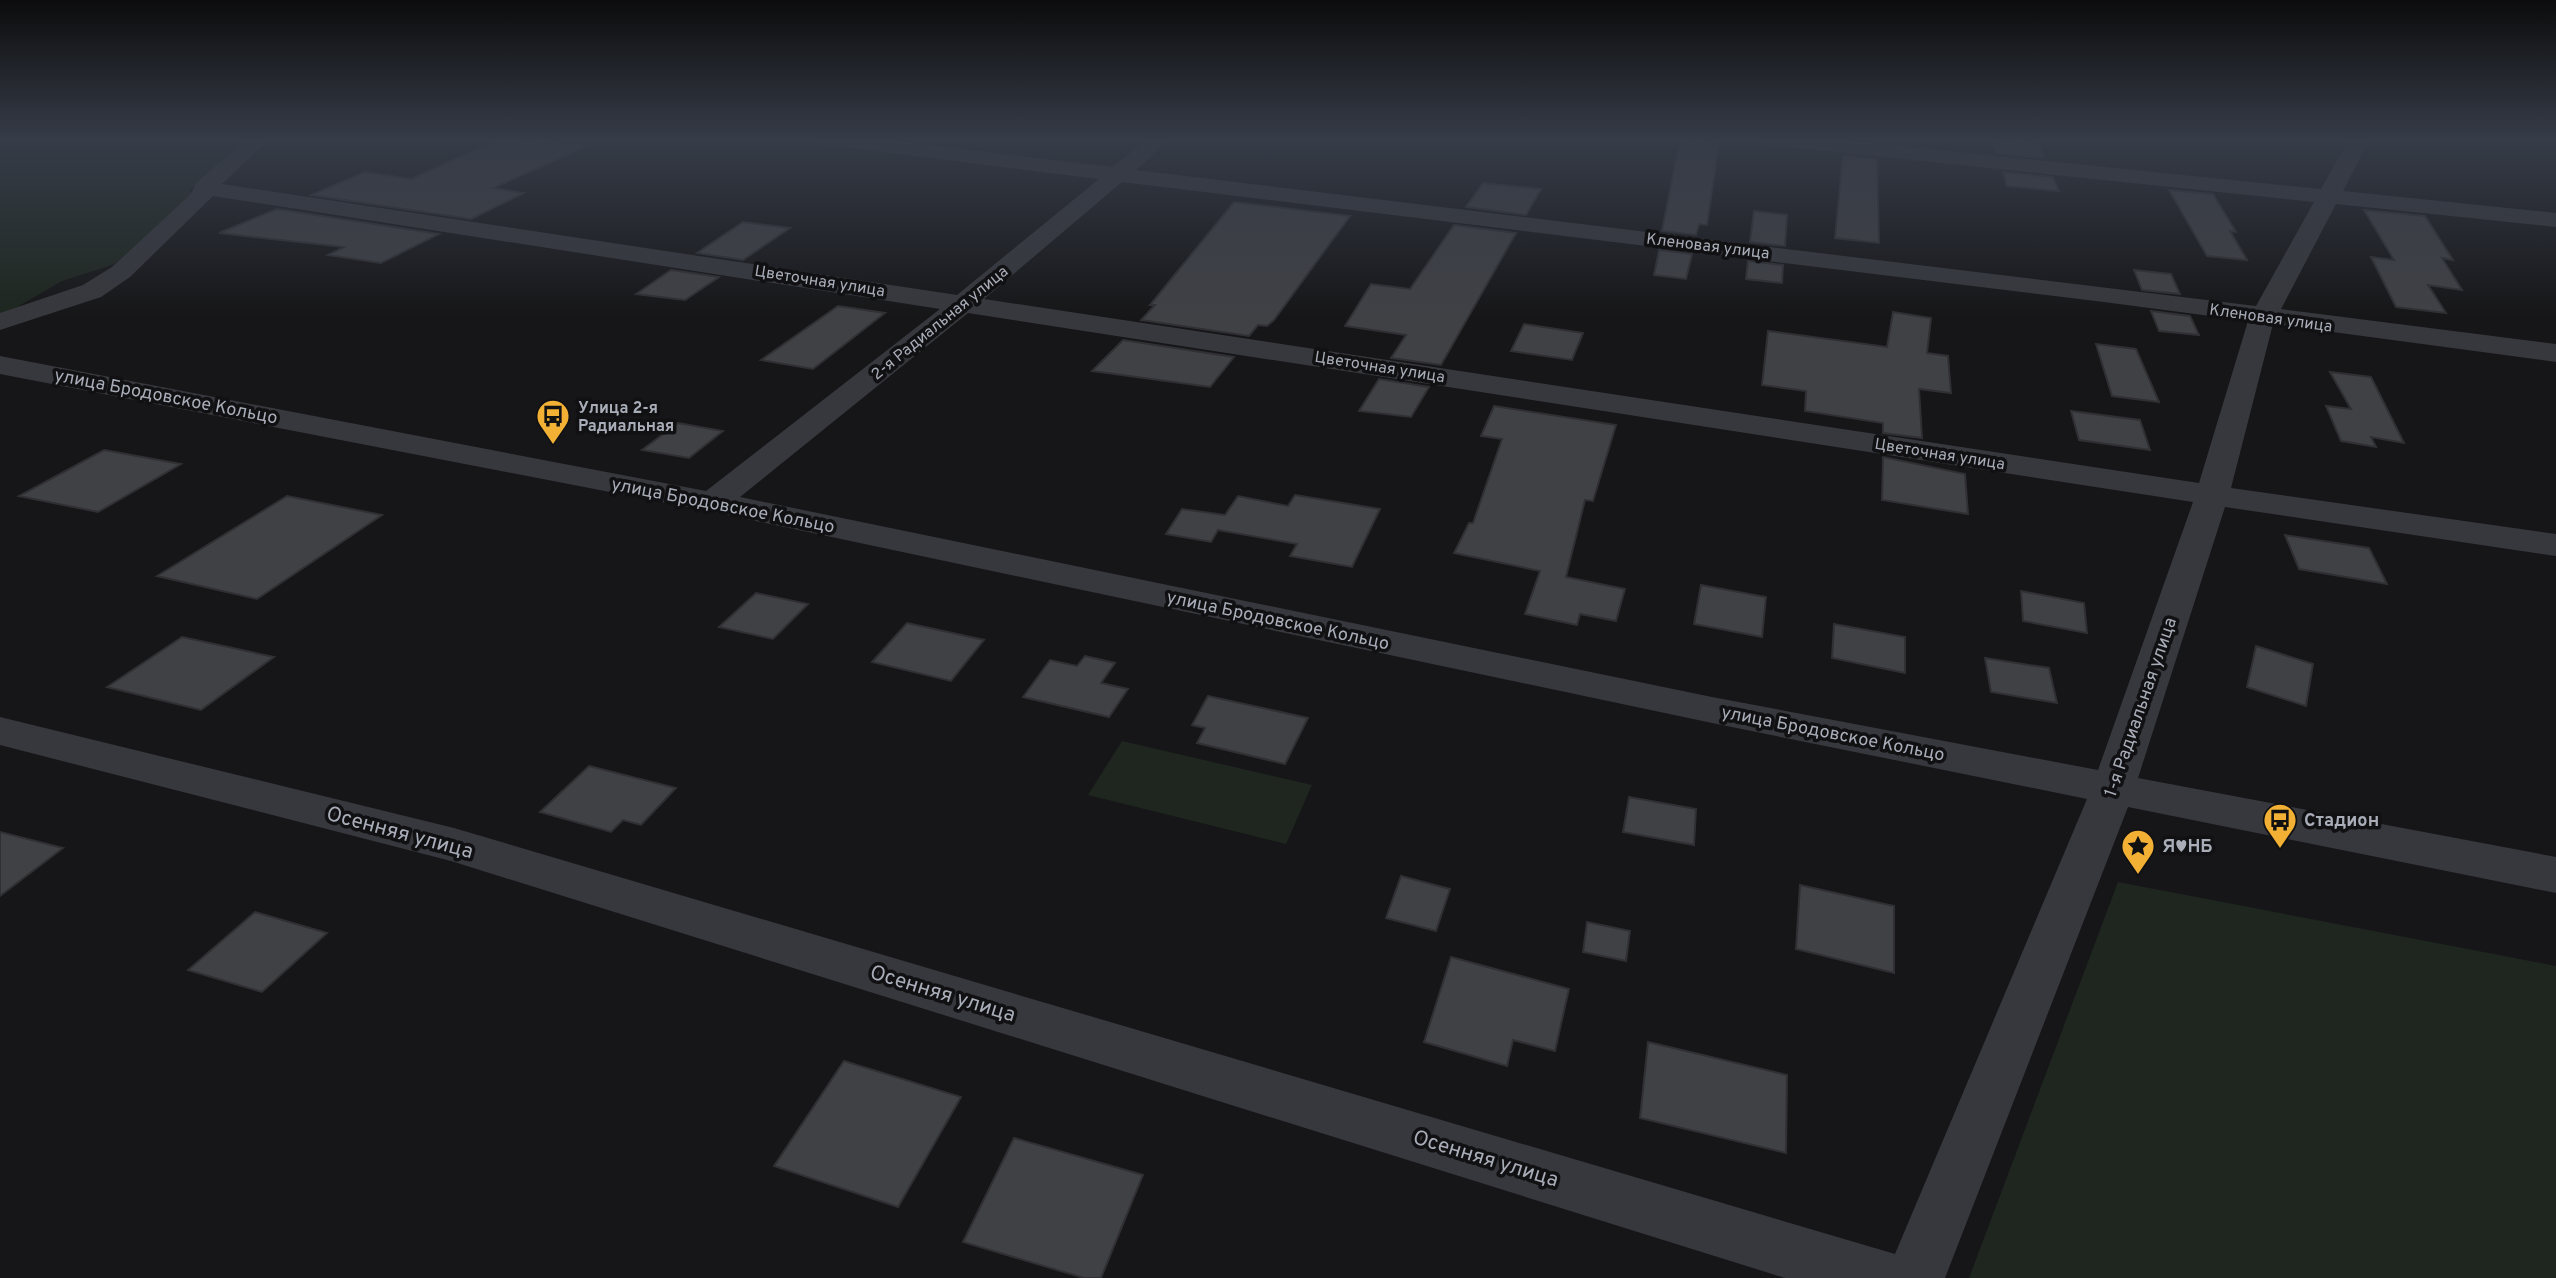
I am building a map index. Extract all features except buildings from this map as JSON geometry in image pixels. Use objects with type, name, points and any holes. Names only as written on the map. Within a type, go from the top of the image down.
[{"type":"street","points":[[0,322],[92,291],[121,272],[200,198]]},
{"type":"street","name":"Цветочная улица","points":[[268,198],[965,302],[2212,495],[2556,545]]},
{"type":"street","name":"2-я Радиальная улица","points":[[713,502],[965,302],[1089,198]]},
{"type":"street","name":"Кленовая улица","points":[[1311,198],[2104,294],[2556,353]]},
{"type":"street","points":[[2325,198],[2556,220]]},
{"type":"street","name":"1-я Радиальная улица","points":[[1915,1278],[2113,789],[2212,495],[2264,317],[2328,198]]},
{"type":"street","name":"улица Бродовское Кольцо","points":[[0,365],[713,502],[1712,710],[2556,875]]},
{"type":"street","name":"Осенняя улица","points":[[0,731],[454,845],[1881,1278]]},
{"type":"shaded area","points":[[0,198],[192,198],[115,264],[62,281],[0,317]]},
{"type":"shaded area","points":[[1122,741],[1312,785],[1286,844],[1088,795]]},
{"type":"shaded area","points":[[2118,882],[2556,966],[2556,1278],[1969,1278]]},
{"type":"place","name":"Улица 2-я Радиальная","points":[[553,446]]},
{"type":"place","name":"Стадион","points":[[2280,850]]},
{"type":"place","name":"Я♥НБ","points":[[2138,876]]}]
